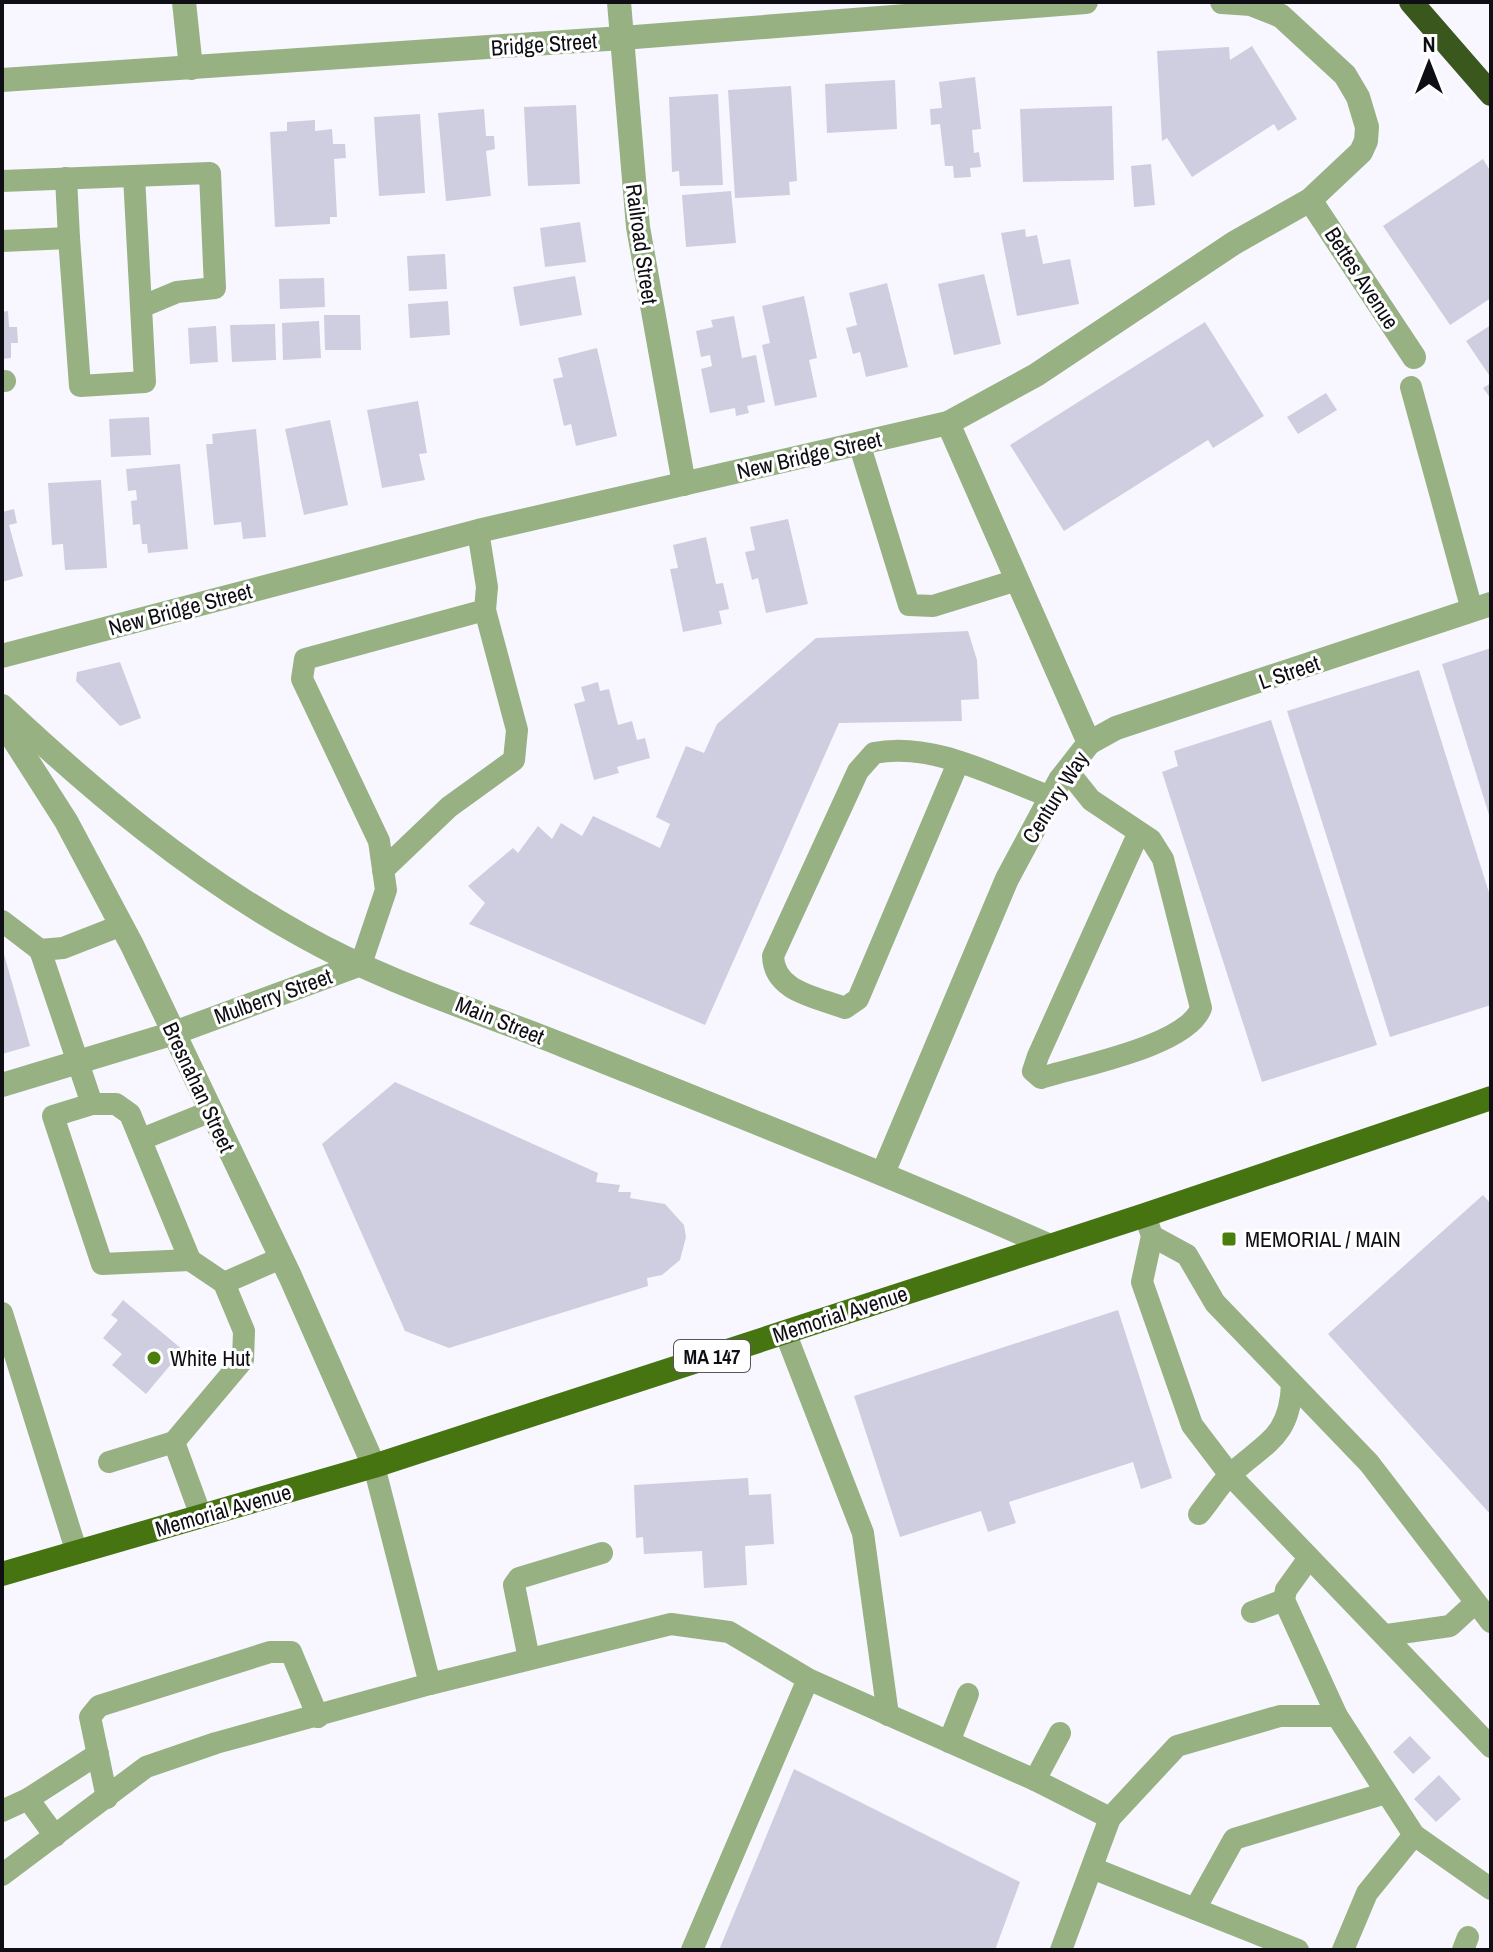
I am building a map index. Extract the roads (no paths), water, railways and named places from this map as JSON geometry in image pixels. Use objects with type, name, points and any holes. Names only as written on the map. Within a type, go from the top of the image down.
[{"type":"highway","points":[[1411,2],[1491,94]]},
{"type":"main road","name":"Memorial Avenue","points":[[2,1574],[374,1466],[1050,1246],[1149,1226],[1491,1098]]},
{"type":"street","points":[[184,2],[191,68]]},
{"type":"street","name":"Railroad Street","points":[[619,2],[638,227],[684,484]]},
{"type":"street","name":"Bridge Street","points":[[2,80],[622,38],[1086,2]]},
{"type":"street","name":"New Bridge Street","points":[[2,656],[478,531],[948,423],[1036,375],[1234,243],[1310,200],[1361,152],[1366,141],[1363,111],[1345,75],[1281,16],[1259,6],[1222,2]]},
{"type":"street","name":"Bettes Avenue","points":[[1310,200],[1414,357]]},
{"type":"street","name":"Century Way","points":[[883,1173],[1007,879],[1067,770],[1089,743],[948,423]]},
{"type":"street","name":"L Street","points":[[1089,743],[1116,728],[1481,607]]},
{"type":"street","name":"Main Street","points":[[2,706],[95,793],[215,880],[305,937],[361,964],[883,1173],[1050,1246]]},
{"type":"street","name":"Bresnahan Street","points":[[2,721],[66,821],[122,925],[281,1258],[374,1466]]},
{"type":"street","name":"Mulberry Street","points":[[2,1085],[174,1033],[361,964]]},
{"type":"lane","points":[[2,181],[210,173],[215,288],[177,292],[141,307]]},
{"type":"lane","points":[[66,178],[80,386],[145,382],[134,176]]},
{"type":"lane","points":[[2,241],[69,238]]},
{"type":"lane","points":[[1411,387],[1481,607]]},
{"type":"lane","points":[[859,443],[909,605],[933,606],[1017,580]]},
{"type":"lane","points":[[383,870],[449,807],[514,760],[517,730],[485,610],[487,587],[478,531]]},
{"type":"lane","points":[[361,964],[386,890],[379,841],[302,679],[305,659],[485,610]]},
{"type":"lane","points":[[958,763],[858,999],[845,1008],[781,983],[773,970],[773,956],[858,771],[874,753],[894,749],[917,750],[958,763],[1051,797]]},
{"type":"lane","points":[[1067,770],[1091,800],[1139,832],[1151,840],[1163,859],[1201,1008],[1197,1020],[1166,1040],[1041,1078],[1033,1071],[1038,1056],[1139,832]]},
{"type":"lane","points":[[2,921],[40,950],[92,1104]]},
{"type":"lane","points":[[40,950],[63,948],[122,925]]},
{"type":"lane","points":[[109,1462],[174,1442],[243,1360],[244,1331],[224,1283],[190,1260],[130,1114],[116,1104],[92,1104],[53,1116],[102,1264],[190,1260]]},
{"type":"lane","points":[[142,1139],[209,1112]]},
{"type":"lane","points":[[1149,1226],[1187,1255],[1215,1303],[1369,1463],[1474,1604],[1491,1622]]},
{"type":"lane","points":[[1149,1226],[1144,1288],[1192,1425],[1230,1475],[1387,1635],[1491,1747]]},
{"type":"lane","points":[[224,1283],[281,1258]]},
{"type":"lane","points":[[2,1313],[77,1553]]},
{"type":"lane","points":[[785,1332],[863,1533],[888,1715]]},
{"type":"lane","points":[[1199,1514],[1230,1475],[1281,1431],[1290,1411],[1292,1384]]},
{"type":"lane","points":[[174,1442],[201,1516]]},
{"type":"lane","points":[[374,1466],[430,1684]]},
{"type":"lane","points":[[529,1659],[514,1585],[519,1578],[602,1553]]},
{"type":"lane","points":[[1309,1558],[1286,1590],[1284,1600],[1337,1716],[1414,1835],[1491,1889]]},
{"type":"lane","points":[[1252,1612],[1284,1600]]},
{"type":"lane","points":[[1387,1635],[1450,1626],[1474,1604]]},
{"type":"lane","points":[[2,1875],[146,1767],[216,1743],[430,1684],[671,1624],[729,1632],[808,1679],[1035,1780],[1110,1818]]},
{"type":"lane","points":[[107,1798],[90,1717],[99,1706],[270,1652],[291,1652],[318,1717]]},
{"type":"lane","points":[[692,1950],[808,1679]]},
{"type":"lane","points":[[949,1742],[968,1694]]},
{"type":"lane","points":[[1061,1950],[1110,1818],[1177,1746],[1280,1716],[1337,1716]]},
{"type":"lane","points":[[1035,1780],[1060,1733]]},
{"type":"lane","points":[[2,1811],[28,1799],[98,1754]]},
{"type":"lane","points":[[1195,1909],[1234,1839],[1386,1793]]},
{"type":"lane","points":[[28,1799],[55,1836]]},
{"type":"lane","points":[[1343,1950],[1367,1893],[1414,1835]]},
{"type":"lane","points":[[1092,1868],[1298,1950]]},
{"type":"place","name":"MEMORIAL / MAIN","points":[[1229,1239]]},
{"type":"place","name":"White Hut","points":[[154,1358]]}]
